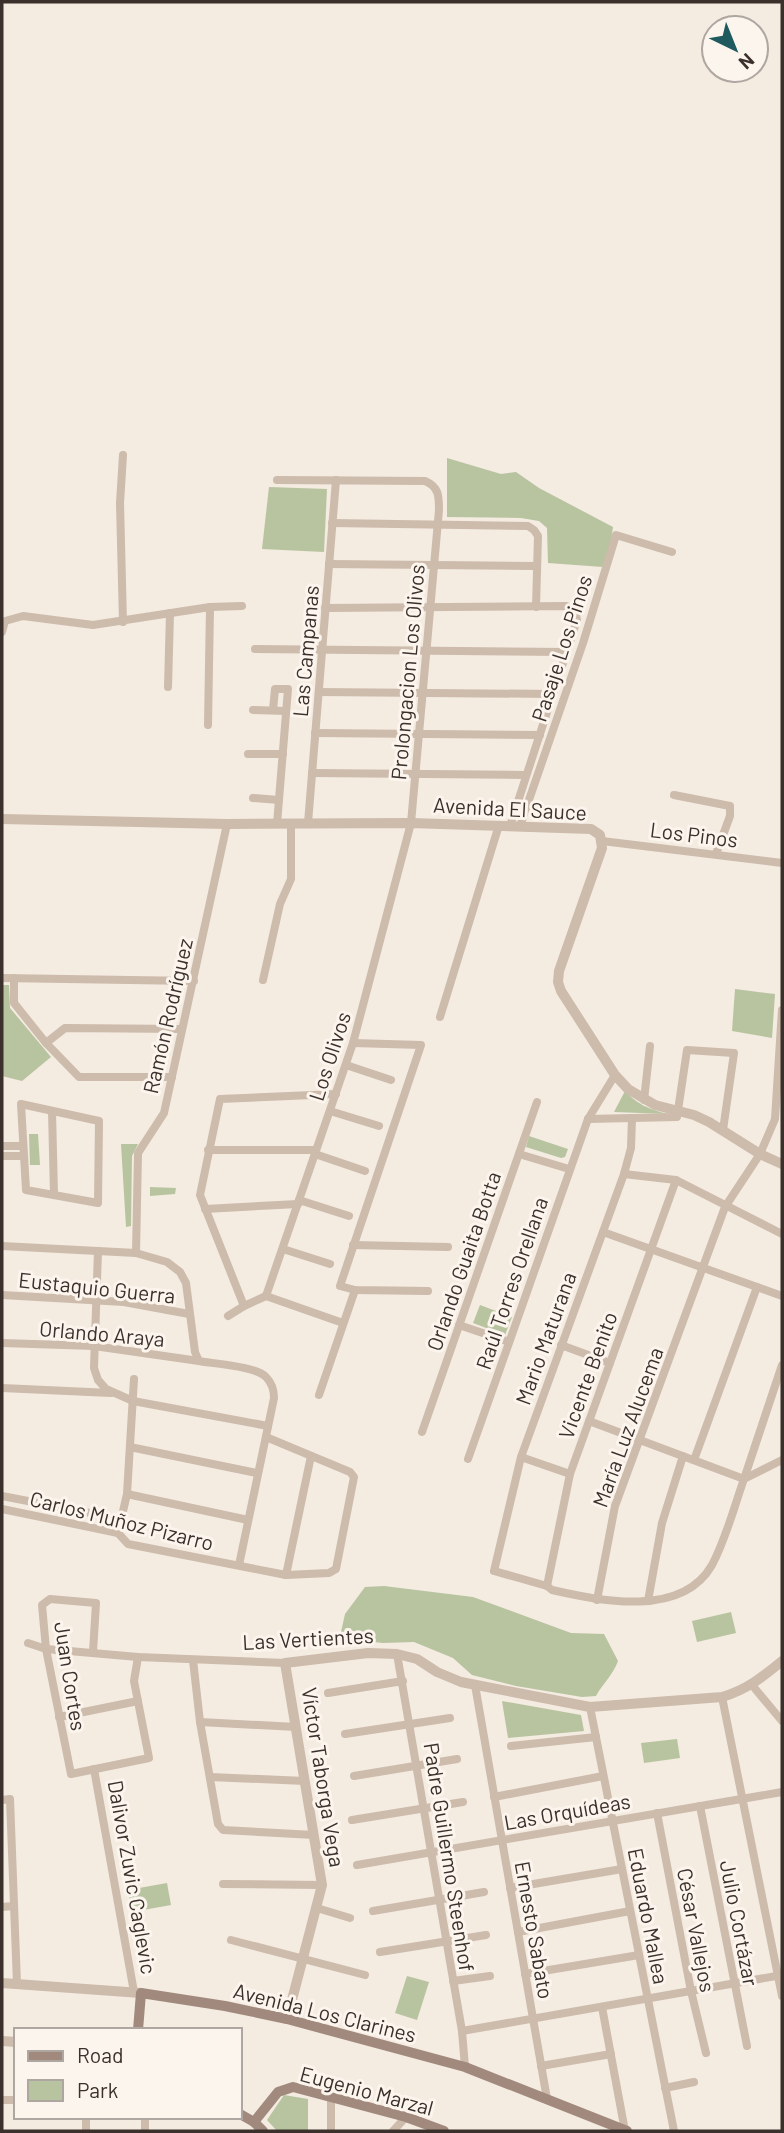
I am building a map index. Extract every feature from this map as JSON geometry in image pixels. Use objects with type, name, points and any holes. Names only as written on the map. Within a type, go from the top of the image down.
[{"type":"main road","name":"Avenida Los Clarines","points":[[138,1992],[287,2019],[466,2067],[626,2131]]},
{"type":"main road","name":"Dalivor Zuvic Caglevic","points":[[138,1992],[138,2028]]},
{"type":"main road","name":"Eugenio Marzal","points":[[254,2122],[278,2092],[293,2087],[406,2117],[444,2131]]},
{"type":"main road","points":[[242,2115],[263,2131]]},
{"type":"street","points":[[123,455],[120,503],[123,622]]},
{"type":"street","points":[[277,480],[336,480]]},
{"type":"street","name":"Las Campanas","points":[[308,823],[336,480]]},
{"type":"street","name":"Prolongacion Los Olivos","points":[[336,480],[428,482],[437,489],[439,496],[411,823]]},
{"type":"street","points":[[332,523],[525,525],[534,530],[538,537],[536,607]]},
{"type":"street","name":"Pasaje Los Pinos","points":[[515,826],[583,643],[616,535],[672,552]]},
{"type":"street","points":[[329,564],[536,566]]},
{"type":"street","points":[[2,632],[5,621],[23,616],[93,625],[210,607],[242,606]]},
{"type":"street","points":[[326,608],[570,606],[575,610],[577,620],[526,775],[515,826]]},
{"type":"street","points":[[208,726],[210,607]]},
{"type":"street","points":[[168,687],[170,613]]},
{"type":"street","points":[[255,649],[565,652]]},
{"type":"street","points":[[273,710],[275,689],[288,689],[277,824]]},
{"type":"street","points":[[319,692],[552,694]]},
{"type":"street","points":[[253,710],[286,711]]},
{"type":"street","points":[[316,733],[540,736]]},
{"type":"street","points":[[247,754],[283,754]]},
{"type":"street","points":[[312,773],[526,775]]},
{"type":"street","points":[[674,795],[730,806],[730,816],[716,855]]},
{"type":"street","points":[[253,798],[279,800]]},
{"type":"street","name":"Avenida El Sauce","points":[[2,819],[227,824],[411,823],[588,828],[598,833],[602,848],[559,971],[558,982],[561,990],[615,1075],[628,1089],[644,1100],[702,1118],[760,1154],[782,1164]]},
{"type":"street","name":"Los Olivos","points":[[266,1296],[353,1043],[411,823]]},
{"type":"street","name":"Ramón Rodríguez","points":[[136,1253],[138,1153],[163,1113],[227,824]]},
{"type":"street","points":[[263,980],[280,904],[291,879],[292,824]]},
{"type":"street","points":[[440,1017],[499,825]]},
{"type":"street","name":"Los Pinos","points":[[602,841],[782,863]]},
{"type":"street","points":[[2,978],[194,981]]},
{"type":"street","points":[[14,978],[14,1003],[46,1043],[79,1077],[172,1077]]},
{"type":"street","name":"María Luz Alucema","points":[[597,1600],[615,1506],[725,1207],[760,1154],[778,1119],[782,1010]]},
{"type":"street","points":[[46,1043],[65,1028],[183,1029]]},
{"type":"street","points":[[353,1043],[421,1045],[340,1286],[355,1290],[428,1292]]},
{"type":"street","points":[[644,1100],[650,1046]]},
{"type":"street","points":[[588,1119],[677,1117],[687,1050],[734,1053],[723,1130]]},
{"type":"street","points":[[346,1065],[391,1080]]},
{"type":"street","name":"Raúl Torres Orellana","points":[[468,1459],[588,1119],[615,1075]]},
{"type":"street","points":[[244,1306],[200,1195],[220,1099],[336,1094]]},
{"type":"street","name":"Orlando Guaita Botta","points":[[422,1432],[537,1102]]},
{"type":"street","points":[[21,1104],[51,1111],[99,1121],[98,1203],[26,1190],[21,1104]]},
{"type":"street","points":[[51,1111],[54,1194]]},
{"type":"street","points":[[330,1111],[379,1126]]},
{"type":"street","name":"Mario Maturana","points":[[547,1586],[494,1571],[521,1457],[624,1174],[631,1148],[632,1118]]},
{"type":"street","points":[[2,1146],[23,1146]]},
{"type":"street","points":[[208,1150],[316,1152],[365,1171]]},
{"type":"street","points":[[519,1154],[569,1169]]},
{"type":"street","points":[[2,1156],[24,1156]]},
{"type":"street","points":[[624,1174],[676,1180],[782,1234]]},
{"type":"street","name":"Vicente Benito","points":[[547,1586],[570,1474],[676,1180]]},
{"type":"street","points":[[205,1209],[299,1202],[349,1216]]},
{"type":"street","points":[[603,1232],[782,1296]]},
{"type":"street","points":[[353,1245],[448,1247]]},
{"type":"street","points":[[2,1246],[136,1253],[167,1262],[180,1272],[187,1289],[198,1361]]},
{"type":"street","points":[[283,1249],[330,1264]]},
{"type":"street","points":[[98,1251],[94,1346],[95,1374],[101,1385],[111,1393],[132,1401],[268,1426],[239,1565]]},
{"type":"street","points":[[694,1461],[757,1287]]},
{"type":"street","points":[[319,1395],[355,1290]]},
{"type":"street","name":"Eustaquio Guerra","points":[[2,1295],[124,1302],[189,1314]]},
{"type":"street","points":[[228,1315],[266,1296],[344,1323]]},
{"type":"street","points":[[459,1325],[509,1342]]},
{"type":"street","name":"Orlando Araya","points":[[2,1343],[94,1346],[259,1372],[267,1377],[274,1394],[268,1426]]},
{"type":"street","points":[[561,1345],[610,1363]]},
{"type":"street","points":[[547,1586],[552,1590],[597,1600],[648,1601],[692,1588],[702,1578],[716,1555],[782,1365]]},
{"type":"street","points":[[118,1533],[127,1494],[134,1379]]},
{"type":"street","points":[[2,1388],[111,1393]]},
{"type":"street","points":[[589,1421],[744,1479],[782,1460]]},
{"type":"street","name":"Carlos Muñoz Pizarro","points":[[2,1509],[118,1533],[128,1544],[286,1575],[329,1573],[336,1569],[354,1477],[350,1472],[266,1437]]},
{"type":"street","points":[[130,1447],[257,1473]]},
{"type":"street","points":[[286,1575],[312,1456]]},
{"type":"street","points":[[648,1601],[662,1522],[683,1456]]},
{"type":"street","points":[[521,1457],[570,1474]]},
{"type":"street","points":[[127,1494],[248,1520]]},
{"type":"street","name":"Carlos Muñoz Pizarro","points":[[2,1496],[121,1518]]},
{"type":"street","name":"Juan Cortes","points":[[93,1652],[95,1602],[50,1599],[43,1605],[46,1649],[71,1774],[93,1769]]},
{"type":"street","name":"Las Vertientes","points":[[27,1643],[46,1649],[138,1657],[285,1663],[368,1653],[397,1654],[417,1659],[437,1672],[461,1682],[590,1707],[722,1697],[752,1685],[782,1661]]},
{"type":"street","name":"Padre Guillermo Steenhof","points":[[397,1654],[466,2067]]},
{"type":"street","points":[[93,1769],[149,1758],[134,1681],[138,1657]]},
{"type":"street","points":[[192,1660],[218,1824],[223,1830],[314,1835]]},
{"type":"street","name":"Víctor Taborga Vega","points":[[285,1663],[322,1885],[287,2019]]},
{"type":"street","points":[[328,1693],[403,1681]]},
{"type":"street","name":"Ernesto Sabato","points":[[475,1685],[547,2099]]},
{"type":"street","points":[[752,1685],[782,1721]]},
{"type":"street","points":[[722,1697],[780,1975],[782,1996]]},
{"type":"street","points":[[59,1717],[138,1701]]},
{"type":"street","name":"Eduardo Mallea","points":[[590,1707],[674,2131]]},
{"type":"street","points":[[345,1734],[450,1718]]},
{"type":"street","points":[[200,1722],[296,1727]]},
{"type":"street","points":[[511,1746],[596,1737]]},
{"type":"street","points":[[354,1776],[457,1759]]},
{"type":"street","name":"Dalivor Zuvic Caglevic","points":[[93,1769],[138,1992]]},
{"type":"street","points":[[494,1797],[603,1776]]},
{"type":"street","points":[[210,1777],[305,1780]]},
{"type":"street","name":"Las Orquídeas","points":[[357,1866],[782,1792]]},
{"type":"street","points":[[2,1800],[10,1799],[16,1984]]},
{"type":"street","points":[[352,1820],[463,1802]]},
{"type":"street","name":"Julio Cortázar","points":[[700,1806],[747,2046]]},
{"type":"street","name":"César Vallejos","points":[[657,1814],[691,1991],[706,2053]]},
{"type":"street","points":[[2,1849],[12,1849]]},
{"type":"street","points":[[510,1888],[622,1869]]},
{"type":"street","points":[[223,1884],[322,1885]]},
{"type":"street","points":[[373,1911],[484,1892]]},
{"type":"street","points":[[2,1907],[14,1906]]},
{"type":"street","points":[[317,1908],[350,1918]]},
{"type":"street","points":[[518,1932],[630,1911]]},
{"type":"street","points":[[380,1952],[486,1934]]},
{"type":"street","points":[[231,1940],[365,1975]]},
{"type":"street","points":[[525,1974],[639,1955]]},
{"type":"street","points":[[462,2031],[780,1975]]},
{"type":"street","points":[[453,1981],[490,1976]]},
{"type":"street","name":"Avenida Los Clarines","points":[[2,1983],[138,1992]]},
{"type":"street","points":[[602,2007],[626,2131]]},
{"type":"street","points":[[541,2066],[611,2054]]},
{"type":"street","points":[[665,2088],[694,2082]]},
{"type":"street","points":[[331,2098],[331,2131]]},
{"type":"street","points":[[393,2131],[406,2117]]},
{"type":"green space","points":[[447,458],[501,474],[516,472],[539,488],[613,527],[610,548],[603,567],[548,563],[547,528],[539,521],[521,518],[447,517]]},
{"type":"green space","points":[[269,487],[327,489],[324,552],[262,549]]},
{"type":"green space","points":[[2,985],[9,985],[10,1008],[51,1057],[22,1081],[2,1076]]},
{"type":"green space","points":[[735,989],[775,994],[772,1038],[732,1031]]},
{"type":"green space","points":[[625,1091],[644,1106],[668,1114],[614,1112]]},
{"type":"green space","points":[[29,1134],[38,1134],[40,1165],[30,1165]]},
{"type":"green space","points":[[529,1136],[568,1149],[565,1157],[526,1147]]},
{"type":"green space","points":[[121,1144],[138,1144],[132,1156],[131,1226],[126,1227]]},
{"type":"green space","points":[[150,1187],[176,1188],[175,1194],[150,1196]]},
{"type":"green space","points":[[480,1305],[512,1317],[505,1335],[473,1323]]},
{"type":"green space","points":[[384,1586],[473,1597],[571,1633],[604,1634],[618,1661],[596,1696],[582,1697],[516,1686],[472,1675],[453,1658],[414,1642],[354,1640],[341,1632],[345,1614],[365,1587]]},
{"type":"green space","points":[[731,1612],[736,1633],[697,1642],[692,1621]]},
{"type":"green space","points":[[502,1701],[581,1715],[584,1731],[508,1738]]},
{"type":"green space","points":[[677,1739],[680,1758],[644,1763],[641,1743]]},
{"type":"green space","points":[[167,1883],[171,1905],[132,1912],[128,1890]]},
{"type":"green space","points":[[407,1976],[429,1982],[417,2020],[395,2013]]},
{"type":"green space","points":[[284,2095],[308,2099],[308,2131],[277,2131],[267,2120]]}]
